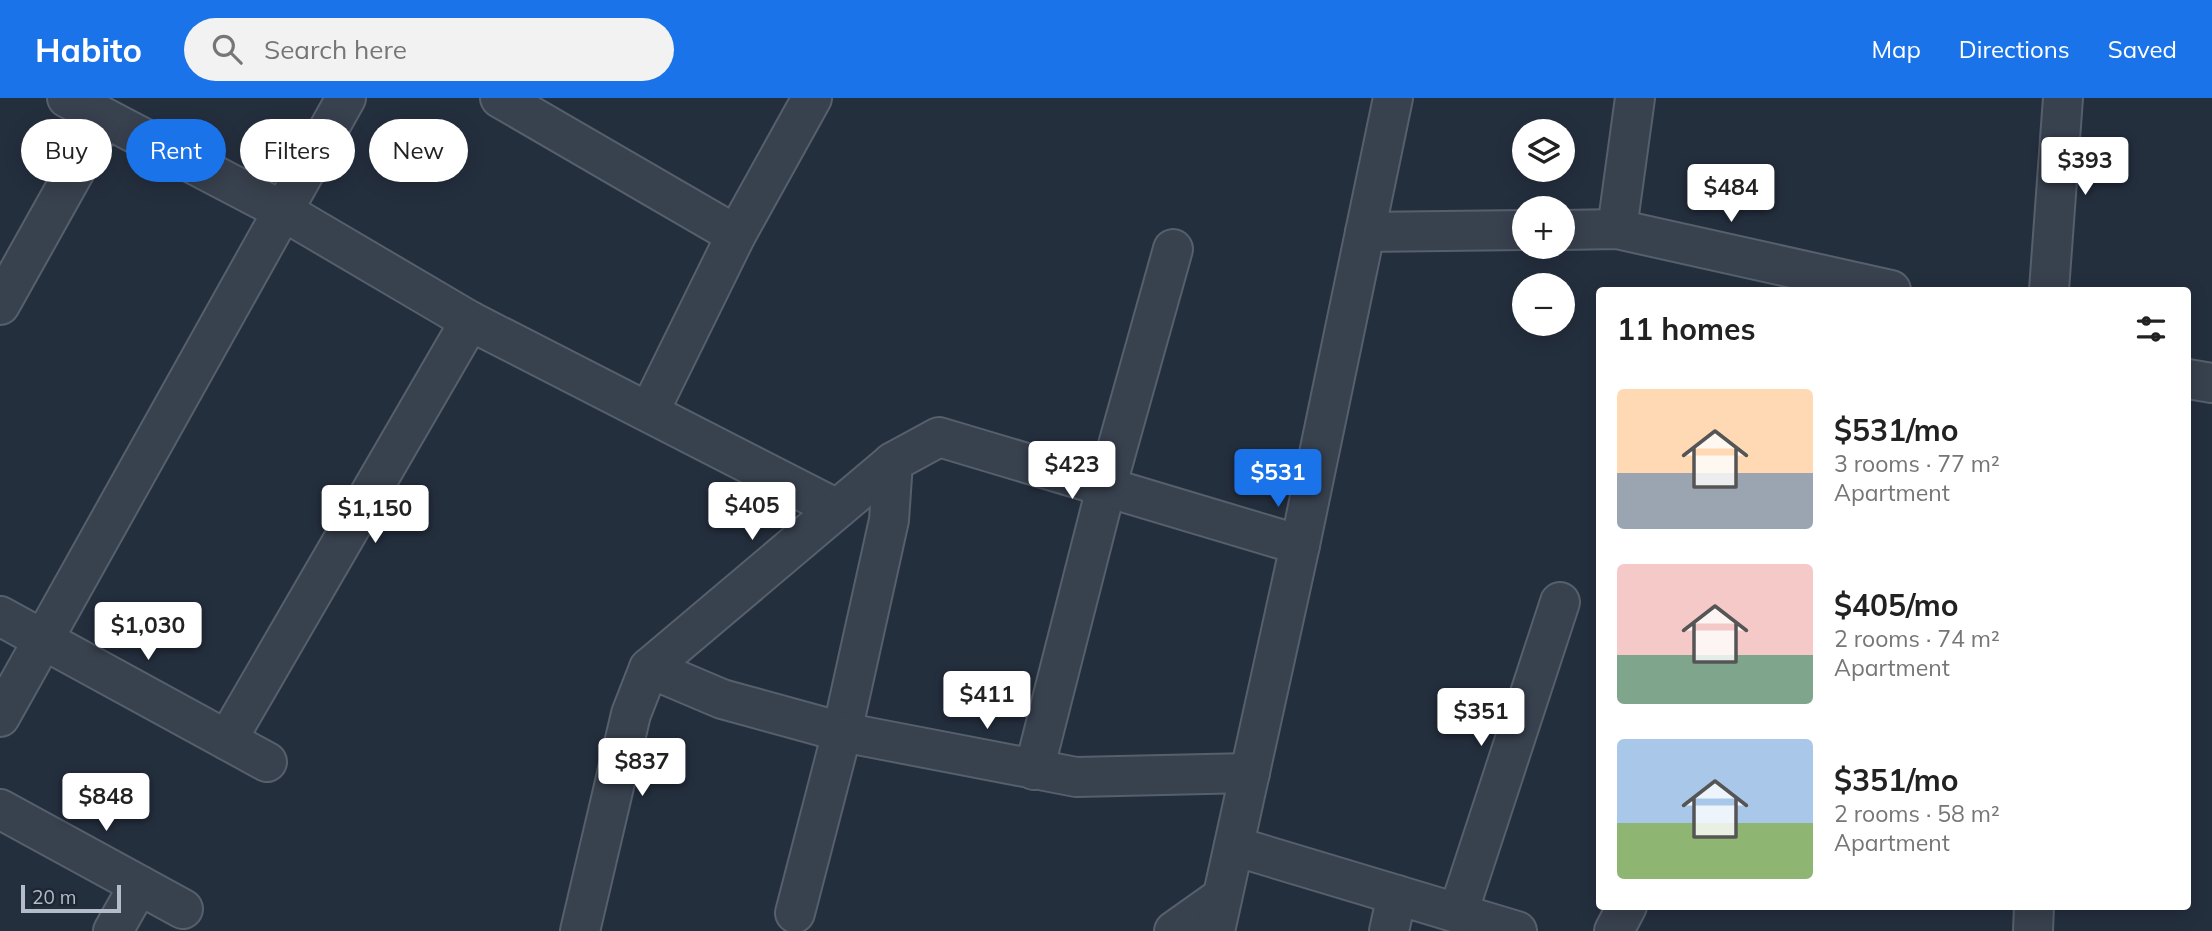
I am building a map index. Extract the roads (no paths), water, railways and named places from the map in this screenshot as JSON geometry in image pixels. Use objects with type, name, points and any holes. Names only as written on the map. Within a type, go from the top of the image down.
[{"type":"street","points":[[67,98],[104,119]]},
{"type":"street","points":[[0,717],[346,98]]},
{"type":"street","points":[[499,98],[736,234]]},
{"type":"street","points":[[649,412],[736,234],[812,98]]},
{"type":"street","points":[[1174,931],[1219,914],[1300,545],[1393,98]]},
{"type":"street","points":[[1617,229],[1635,98]]},
{"type":"street","points":[[2049,287],[2063,98]]},
{"type":"street","points":[[112,123],[283,211],[470,321],[838,509]]},
{"type":"street","points":[[0,305],[69,182]]},
{"type":"street","points":[[1575,230],[1617,229],[1878,287]]},
{"type":"street","points":[[1365,232],[1512,230]]},
{"type":"street","points":[[1034,770],[1106,488],[1173,249]]},
{"type":"street","points":[[227,740],[470,321]]},
{"type":"street","points":[[2191,380],[2212,383]]},
{"type":"street","points":[[580,931],[631,714],[649,668],[893,462],[939,438],[1300,545]]},
{"type":"street","points":[[795,913],[842,732],[889,520],[893,462]]},
{"type":"street","points":[[1458,913],[1560,603]]},
{"type":"street","points":[[0,616],[267,762]]},
{"type":"street","points":[[649,668],[722,699],[842,732],[1076,778],[1250,773]]},
{"type":"street","points":[[0,809],[183,909]]},
{"type":"street","points":[[1234,846],[1393,913],[1458,913],[1517,931]]},
{"type":"street","points":[[113,931],[139,885]]},
{"type":"street","points":[[1614,931],[1625,910]]},
{"type":"street","points":[[2033,931],[2034,910]]}]
